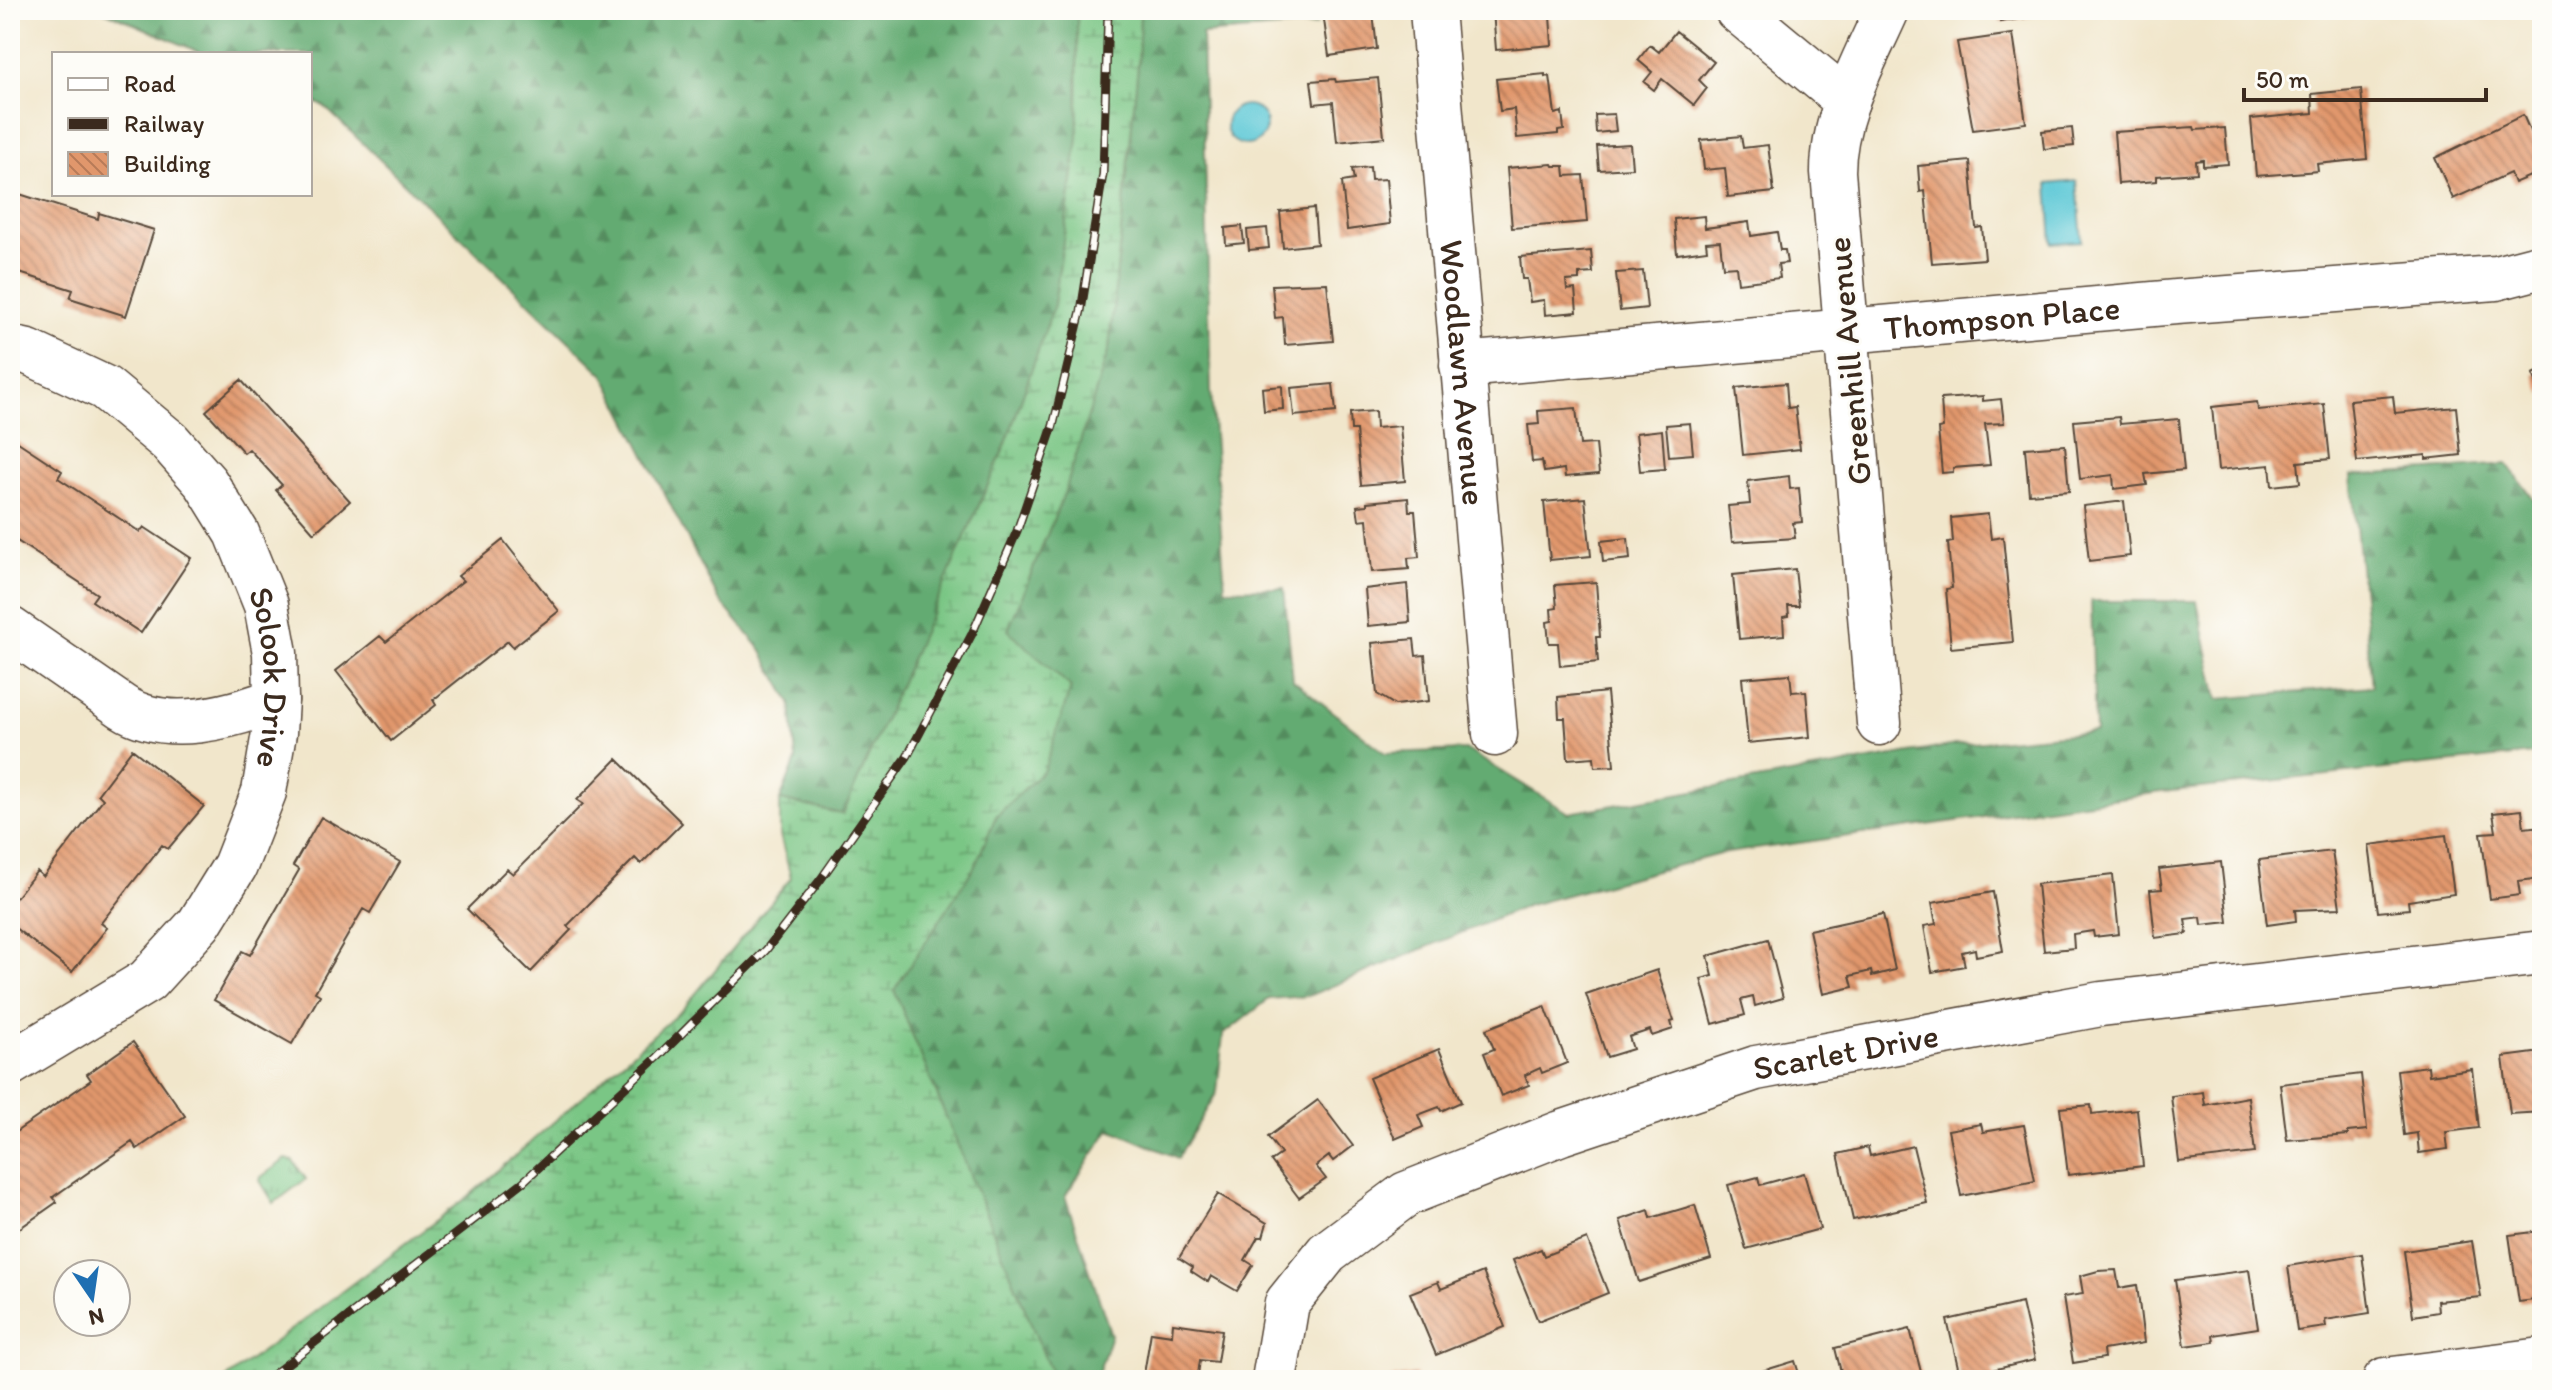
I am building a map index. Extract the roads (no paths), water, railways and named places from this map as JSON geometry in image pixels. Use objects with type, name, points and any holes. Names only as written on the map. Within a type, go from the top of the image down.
[{"type":"street","name":"Woodlawn Avenue","points":[[1432,10],[1495,734]]},
{"type":"street","points":[[1737,10],[1847,101]]},
{"type":"street","name":"Greenhill Avenue","points":[[1879,723],[1833,145],[1847,101],[1887,10]]},
{"type":"street","name":"Thompson Place","points":[[1462,365],[1846,330],[2496,278],[2542,266]]},
{"type":"street","name":"Solook Drive","points":[[10,348],[28,352],[105,388],[170,442],[206,483],[237,533],[266,605],[275,653],[276,700],[264,792],[235,866],[199,924],[147,981],[10,1064]]},
{"type":"street","points":[[10,629],[123,707],[143,717],[191,720],[242,713],[276,700]]},
{"type":"street","name":"Scarlet Drive","points":[[1274,1380],[1287,1303],[1327,1253],[1406,1194],[1561,1133],[1756,1068],[2101,1004],[2542,953]]},
{"type":"street","points":[[2385,1380],[2542,1360]]},
{"type":"water","points":[[1246,105],[1260,111],[1266,125],[1260,139],[1246,145],[1232,139],[1226,125],[1232,111]]},
{"type":"water","points":[[2077,181],[2082,241],[2052,243],[2048,184]]},
{"type":"railway","points":[[266,1380],[523,1182],[658,1057],[766,950],[821,879],[907,757],[972,634],[1017,531],[1053,426],[1081,311],[1103,174],[1108,10]]}]
